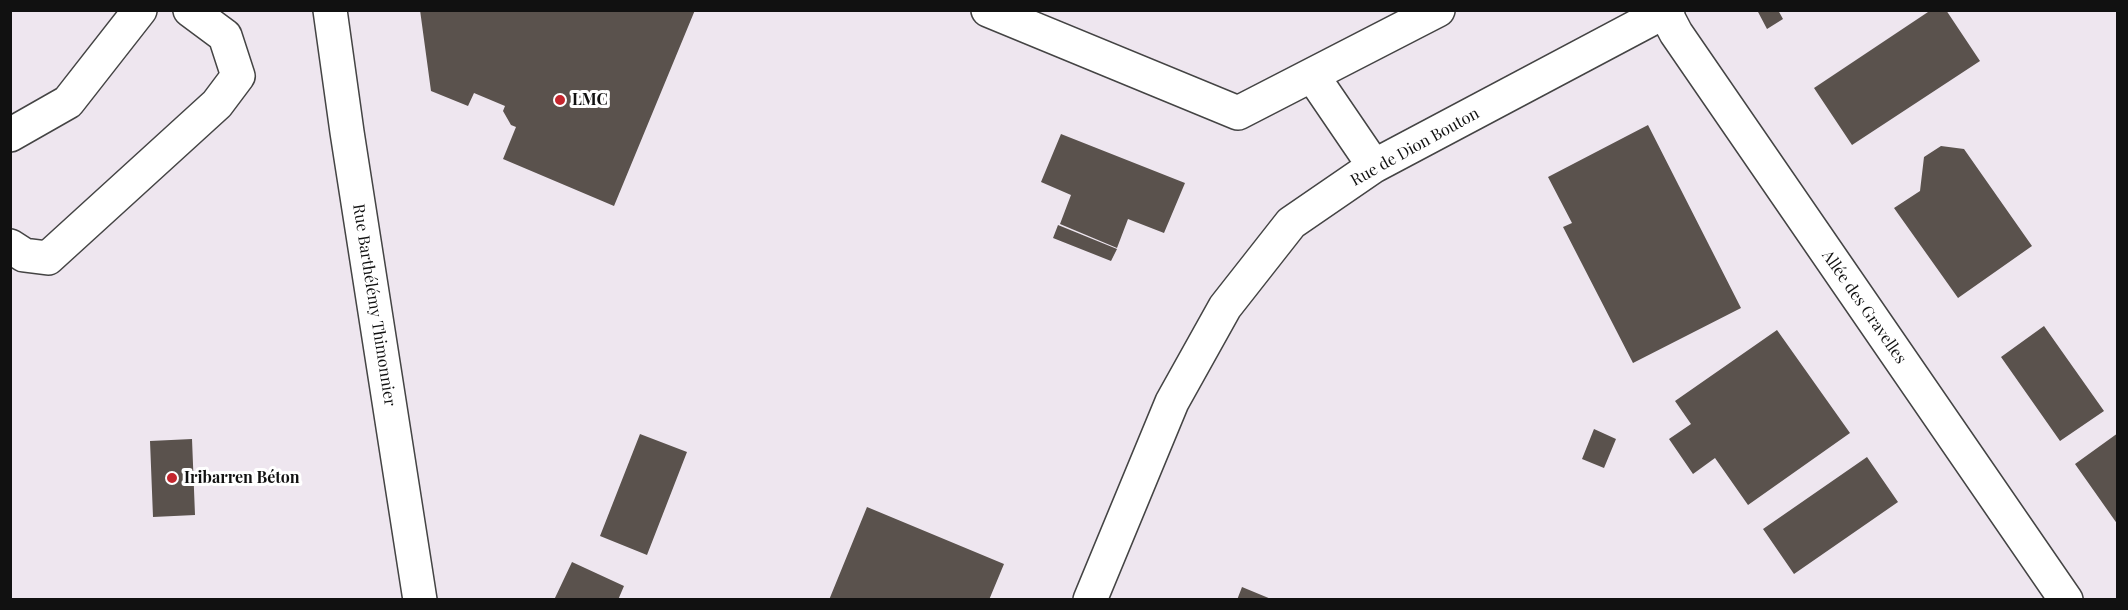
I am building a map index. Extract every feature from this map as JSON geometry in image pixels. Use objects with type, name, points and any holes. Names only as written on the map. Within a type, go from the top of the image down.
[{"type":"street","points":[[10,135],[68,102],[140,10]]},
{"type":"street","points":[[10,246],[24,255],[48,258],[217,104],[238,76],[225,36],[190,10]]},
{"type":"street","name":"Rue Barthélémy Thimonnier","points":[[330,10],[346,132],[420,600]]},
{"type":"street","points":[[988,10],[1238,113],[1435,11]]},
{"type":"street","name":"Rue de Dion Bouton","points":[[1090,600],[1172,402],[1225,307],[1291,223],[1374,166],[1667,11]]},
{"type":"street","name":"Allée des Gravelles","points":[[1667,11],[1676,33],[2066,600]]},
{"type":"street","points":[[1312,75],[1374,166]]},
{"type":"shaded area","points":[[11,11],[2117,11],[2117,599],[11,599]]},
{"type":"building","name":"LMC","points":[[420,10],[695,10],[614,206],[503,159],[516,127],[511,125],[503,111],[505,106],[474,93],[468,106],[431,91]]},
{"type":"building","points":[[1757,10],[1778,10],[1783,19],[1767,29]]},
{"type":"building","points":[[1931,10],[1946,10],[1980,61],[1852,145],[1814,88]]},
{"type":"building","points":[[1648,125],[1741,308],[1633,363],[1563,227],[1572,223],[1548,177]]},
{"type":"building","points":[[1061,134],[1185,183],[1164,233],[1128,219],[1117,248],[1060,224],[1071,195],[1041,182]]},
{"type":"building","points":[[1941,146],[1964,149],[2032,246],[1958,298],[1894,208],[1920,191],[1924,157]]},
{"type":"building","points":[[1058,225],[1117,249],[1111,261],[1053,238]]},
{"type":"building","points":[[2044,326],[2104,411],[2060,441],[2001,357]]},
{"type":"building","points":[[1777,330],[1850,433],[1748,505],[1715,458],[1693,474],[1669,439],[1691,424],[1675,401]]},
{"type":"building","points":[[1594,429],[1616,439],[1604,468],[1582,459]]},
{"type":"building","points":[[2118,433],[2118,525],[2075,464]]},
{"type":"building","points":[[640,434],[687,452],[647,555],[600,536]]},
{"type":"building","name":"Iribarren Béton","points":[[192,439],[195,515],[153,517],[150,441]]},
{"type":"building","points":[[1867,457],[1898,502],[1794,574],[1763,529]]},
{"type":"building","points":[[867,507],[1004,564],[989,600],[829,600]]},
{"type":"building","points":[[572,562],[624,586],[618,600],[554,600]]},
{"type":"building","points":[[1242,587],[1271,599],[1271,600],[1237,600]]},
{"type":"place","name":"LMC","points":[[560,100]]},
{"type":"place","name":"Iribarren Béton","points":[[172,478]]}]
